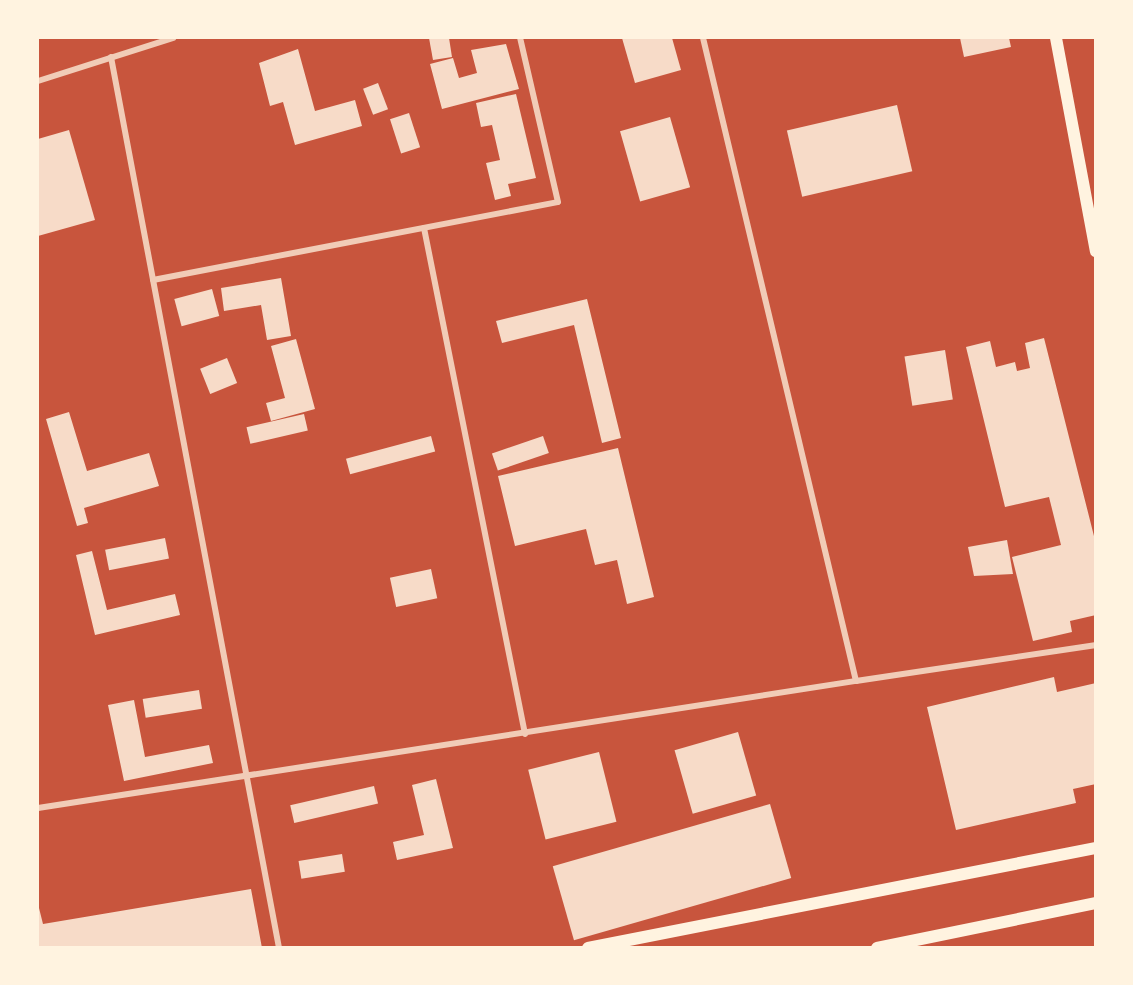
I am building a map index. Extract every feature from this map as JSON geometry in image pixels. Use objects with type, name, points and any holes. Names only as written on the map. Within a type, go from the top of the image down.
[{"type":"main road","points":[[1056,38],[1095,251]]},
{"type":"main road","points":[[588,948],[1095,848]]},
{"type":"main road","points":[[877,948],[1095,903]]},
{"type":"street","points":[[38,81],[174,38]]},
{"type":"street","points":[[153,280],[558,202],[520,38]]},
{"type":"street","points":[[703,38],[856,681]]},
{"type":"street","points":[[111,57],[279,948]]},
{"type":"street","points":[[424,228],[525,734]]},
{"type":"street","points":[[38,808],[247,778],[1095,645]]},
{"type":"building","points":[[429,38],[449,38],[452,57],[433,60]]},
{"type":"building","points":[[622,38],[672,38],[681,70],[635,83]]},
{"type":"building","points":[[960,38],[1009,38],[1011,47],[964,57]]},
{"type":"building","points":[[506,44],[519,89],[442,109],[430,64],[453,58],[459,78],[477,73],[471,50]]},
{"type":"building","points":[[298,49],[315,111],[355,100],[362,126],[295,145],[283,102],[270,106],[259,63]]},
{"type":"building","points":[[378,83],[388,109],[373,115],[363,89]]},
{"type":"building","points":[[516,94],[536,178],[508,184],[511,196],[495,200],[486,163],[500,160],[492,125],[481,127],[476,103]]},
{"type":"building","points":[[897,105],[912,171],[802,197],[787,130]]},
{"type":"building","points":[[409,113],[420,147],[401,153],[390,119]]},
{"type":"building","points":[[670,117],[690,187],[640,202],[620,131]]},
{"type":"building","points":[[69,130],[95,220],[38,236],[38,139]]},
{"type":"building","points":[[281,278],[291,336],[267,340],[261,305],[224,311],[221,288]]},
{"type":"building","points":[[212,289],[219,316],[182,326],[174,299]]},
{"type":"building","points":[[587,299],[621,438],[602,443],[574,325],[502,343],[496,321]]},
{"type":"building","points":[[1044,338],[1096,544],[1096,615],[1070,621],[1072,632],[1033,641],[1012,557],[1061,545],[1049,497],[1005,507],[966,347],[990,341],[996,367],[1015,362],[1017,371],[1030,368],[1025,343]]},
{"type":"building","points":[[296,339],[315,409],[271,421],[266,403],[285,398],[271,346]]},
{"type":"building","points":[[945,350],[953,399],[912,406],[905,356]]},
{"type":"building","points":[[227,358],[237,383],[210,394],[200,369]]},
{"type":"building","points":[[69,412],[87,471],[149,453],[159,486],[84,508],[88,523],[77,526],[46,419]]},
{"type":"building","points":[[304,414],[308,431],[250,444],[247,427]]},
{"type":"building","points":[[431,436],[435,451],[350,474],[346,459]]},
{"type":"building","points":[[543,436],[549,453],[498,471],[492,454]]},
{"type":"building","points":[[618,448],[654,597],[627,604],[617,560],[595,565],[586,529],[515,546],[498,476]]},
{"type":"building","points":[[165,538],[169,559],[109,570],[105,550]]},
{"type":"building","points":[[1007,540],[1013,574],[974,576],[968,547]]},
{"type":"building","points":[[92,551],[107,610],[175,594],[180,615],[95,635],[76,555]]},
{"type":"building","points":[[431,569],[437,598],[396,607],[390,578]]},
{"type":"building","points":[[1054,677],[1057,692],[1096,683],[1096,784],[1073,789],[1076,803],[956,830],[927,707]]},
{"type":"building","points":[[199,690],[202,709],[146,718],[143,699]]},
{"type":"building","points":[[134,700],[145,757],[209,745],[213,763],[124,781],[108,705]]},
{"type":"building","points":[[738,732],[756,795],[693,814],[675,750]]},
{"type":"building","points":[[599,752],[616,822],[546,840],[528,770]]},
{"type":"building","points":[[436,779],[453,848],[397,860],[393,842],[424,835],[412,785]]},
{"type":"building","points":[[374,786],[378,804],[294,823],[290,805]]},
{"type":"building","points":[[770,804],[791,878],[574,940],[553,866]]},
{"type":"building","points":[[342,854],[345,872],[301,879],[299,861]]},
{"type":"building","points":[[251,889],[262,948],[38,948],[38,904],[43,924]]}]
